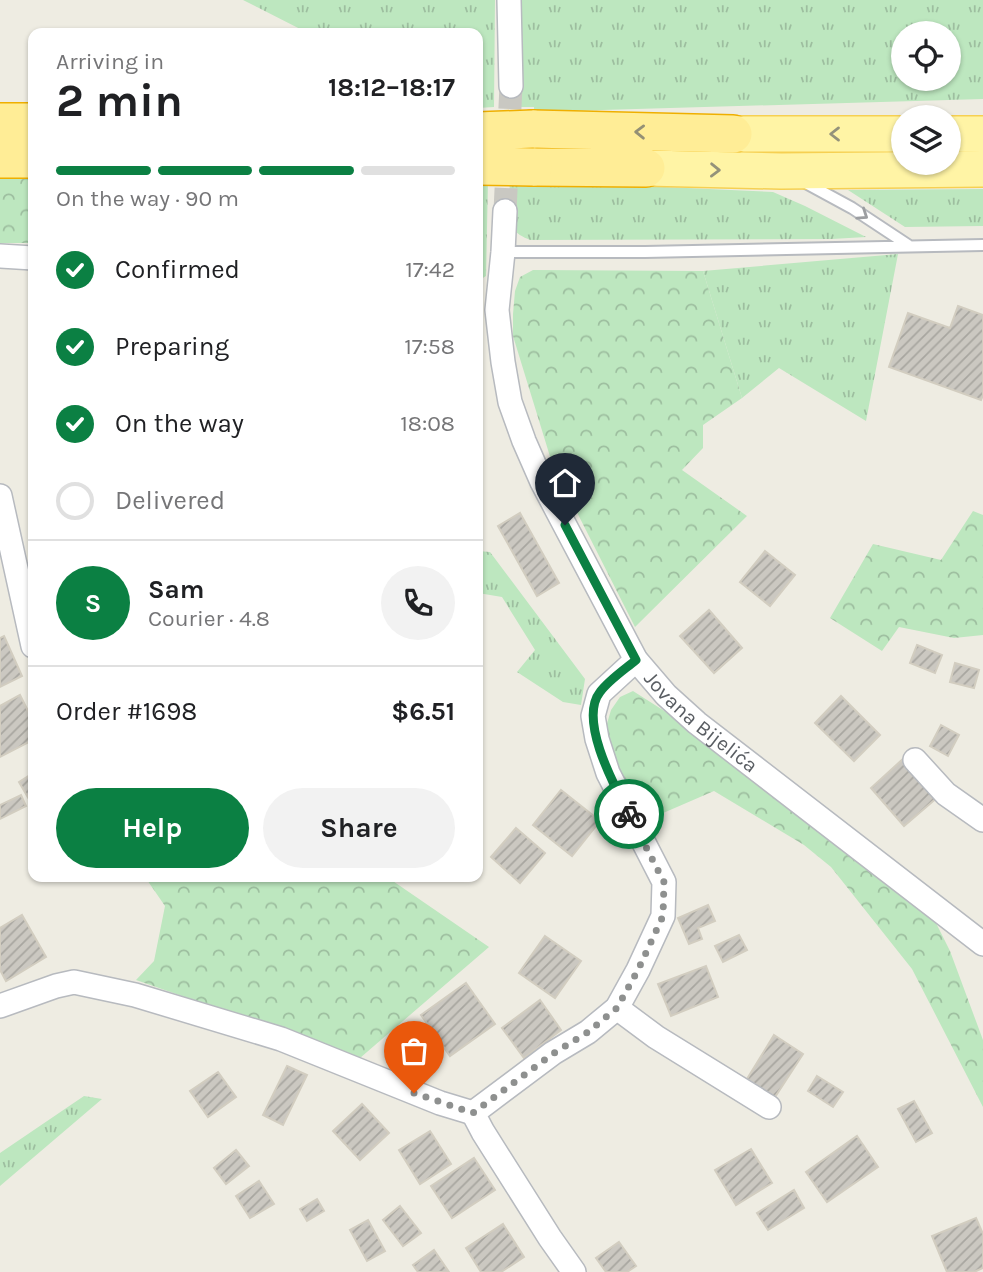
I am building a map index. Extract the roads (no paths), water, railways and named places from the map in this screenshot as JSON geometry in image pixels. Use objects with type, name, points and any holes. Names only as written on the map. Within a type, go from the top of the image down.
[{"type":"highway","points":[[0,122],[28,122]]},
{"type":"highway","points":[[483,131],[733,134]]},
{"type":"highway","points":[[0,159],[28,159]]},
{"type":"highway","points":[[483,166],[646,168]]},
{"type":"main road","points":[[733,134],[891,134]]},
{"type":"main road","points":[[961,134],[983,134]]},
{"type":"main road","points":[[646,168],[781,171],[983,170]]},
{"type":"street","points":[[509,0],[511,86]]},
{"type":"street","name":"Jovana Bijelića","points":[[505,211],[503,252],[487,304],[503,362],[510,402],[542,482],[636,660],[666,695],[697,723],[983,944]]},
{"type":"street","points":[[0,256],[28,258]]},
{"type":"street","points":[[0,496],[28,623]]},
{"type":"street","points":[[473,1113],[554,1053],[588,1032],[617,1008],[663,916],[664,882],[608,773],[593,716],[598,694],[636,660]]},
{"type":"street","points":[[915,760],[946,794],[983,820]]},
{"type":"street","points":[[0,1006],[74,982],[111,989],[281,1039],[440,1103],[473,1113],[574,1272]]},
{"type":"street","points":[[617,1008],[656,1037],[769,1107]]},
{"type":"lane","points":[[781,171],[852,208],[908,245]]},
{"type":"lane","points":[[503,252],[983,245]]},
{"type":"tunnel","points":[[505,211],[511,86]]}]
